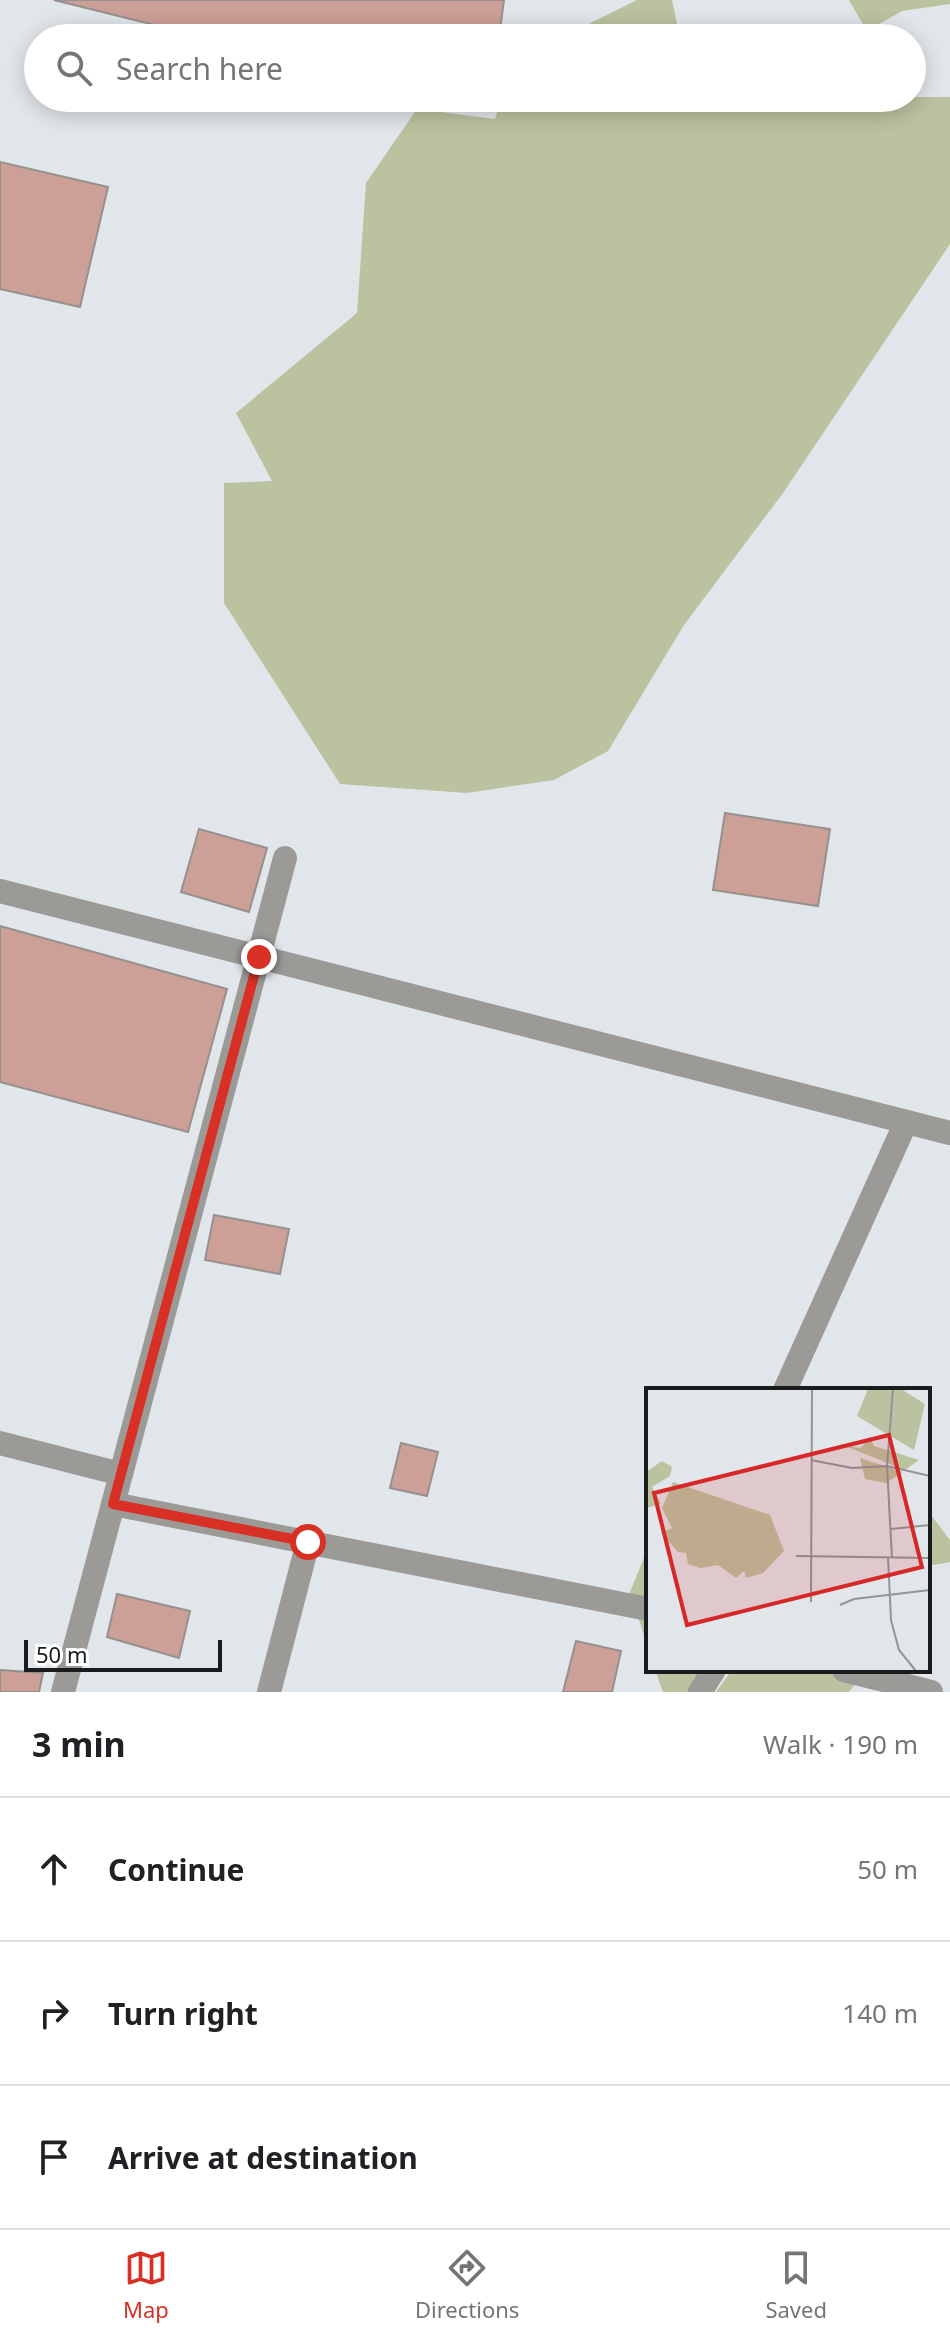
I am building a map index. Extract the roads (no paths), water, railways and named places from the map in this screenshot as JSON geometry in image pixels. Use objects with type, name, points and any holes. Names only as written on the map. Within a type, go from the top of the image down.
[{"type":"street","points":[[63,1692],[285,858]]},
{"type":"street","points":[[0,891],[950,1133]]},
{"type":"street","points":[[786,1388],[906,1122]]},
{"type":"street","points":[[0,1443],[121,1474]]},
{"type":"street","points":[[113,1504],[646,1609]]},
{"type":"street","points":[[269,1692],[308,1542]]},
{"type":"street","points":[[700,1692],[713,1672]]},
{"type":"street","points":[[852,1672],[931,1692]]}]
